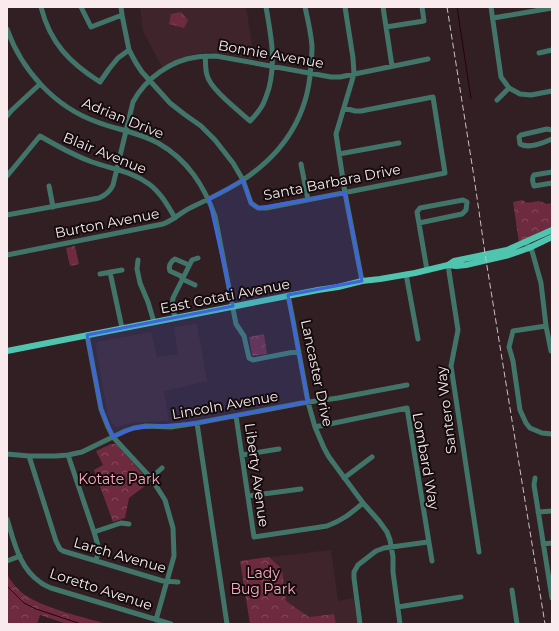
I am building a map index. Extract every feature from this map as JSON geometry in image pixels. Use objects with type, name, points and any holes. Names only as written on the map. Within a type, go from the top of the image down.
[{"type":"main road","name":"East Cotati Avenue","points":[[7,350],[448,265],[466,265],[509,255],[552,230]]},
{"type":"main road","name":"East Cotati Avenue","points":[[528,245],[552,237]]},
{"type":"street","points":[[41,7],[49,29],[62,50],[81,70],[100,82],[118,58],[129,50]]},
{"type":"street","points":[[81,7],[91,27],[122,15]]},
{"type":"street","name":"Santa Barbara Drive","points":[[121,7],[129,50],[136,63],[150,81],[170,102],[202,126],[215,140],[233,163],[242,180],[251,203],[258,208],[266,208],[445,173],[433,97],[361,111],[344,108]]},
{"type":"street","points":[[205,56],[207,75],[210,82],[250,120],[263,104],[271,80],[273,66],[273,52],[266,7]]},
{"type":"street","name":"Burton Avenue","points":[[7,255],[171,222],[182,213],[242,180],[263,165],[289,136],[303,108],[308,90],[311,73],[312,46],[306,7]]},
{"type":"street","points":[[345,7],[354,74],[336,134],[345,193],[362,281]]},
{"type":"street","points":[[383,7],[392,66]]},
{"type":"street","points":[[386,27],[424,21],[422,7]]},
{"type":"street","points":[[491,7],[502,77],[509,88],[520,94],[531,95],[552,91]]},
{"type":"street","points":[[493,18],[552,8]]},
{"type":"street","name":"Adrian Drive","points":[[7,29],[10,38],[26,66],[40,84],[62,104],[97,122],[145,137],[174,154],[187,166],[198,180],[209,199],[215,216],[236,324],[243,333],[248,356],[252,360],[299,351]]},
{"type":"street","points":[[538,53],[552,50]]},
{"type":"street","name":"Bonnie Avenue","points":[[7,216],[99,198],[111,191],[133,102],[137,95],[150,81],[166,68],[189,58],[205,56],[226,57],[331,77],[340,77],[428,59]]},
{"type":"street","points":[[7,116],[10,108],[40,84]]},
{"type":"street","points":[[497,100],[509,88]]},
{"type":"street","points":[[552,130],[521,135],[519,137],[520,144],[527,146],[552,139]]},
{"type":"street","name":"Blair Avenue","points":[[7,176],[40,136],[77,156],[117,168],[135,175],[150,184],[161,196],[176,218]]},
{"type":"street","points":[[339,154],[399,143]]},
{"type":"street","points":[[301,164],[308,200]]},
{"type":"street","points":[[552,172],[534,175],[532,180],[534,186],[552,183]]},
{"type":"street","points":[[49,186],[53,207]]},
{"type":"street","points":[[419,223],[462,214],[466,210],[467,202],[462,200],[420,208],[417,212],[427,270]]},
{"type":"street","points":[[528,245],[532,251],[534,263],[541,283],[546,326],[551,351]]},
{"type":"street","points":[[175,318],[172,302],[189,265],[192,260],[198,258]]},
{"type":"street","points":[[189,265],[175,259],[169,268],[170,271],[195,285]]},
{"type":"street","points":[[138,260],[138,274],[140,283],[154,322]]},
{"type":"street","name":"Santero Way","points":[[448,265],[458,330],[451,366],[479,552]]},
{"type":"street","points":[[100,274],[122,270]]},
{"type":"street","points":[[110,272],[122,328]]},
{"type":"street","points":[[406,274],[418,339]]},
{"type":"street","name":"Lancaster Drive","points":[[288,296],[308,402],[315,427],[329,457],[379,521],[387,532],[390,540],[392,546],[393,572],[400,624]]},
{"type":"street","points":[[546,326],[514,331],[509,347],[513,361],[520,410],[526,423],[530,428],[542,433],[552,434]]},
{"type":"street","points":[[87,335],[101,409],[108,427],[113,437],[151,478],[165,500],[173,528],[174,556],[156,620]]},
{"type":"street","name":"Lincoln Avenue","points":[[7,454],[29,456],[68,455],[82,452],[134,428],[146,426],[171,427],[197,423],[406,385]]},
{"type":"street","name":"Lombard Way","points":[[315,427],[407,408],[432,561]]},
{"type":"street","name":"Liberty Avenue","points":[[236,416],[254,537],[327,526],[347,516],[363,502]]},
{"type":"street","points":[[197,423],[227,624]]},
{"type":"street","points":[[242,455],[279,449]]},
{"type":"street","points":[[68,455],[99,549],[96,561]]},
{"type":"street","name":"Larch Avenue","points":[[29,456],[60,549],[167,582],[178,582]]},
{"type":"street","points":[[344,478],[372,457]]},
{"type":"street","points":[[151,478],[162,468]]},
{"type":"street","points":[[535,478],[534,485],[543,544],[550,576],[552,598]]},
{"type":"street","points":[[248,496],[301,489]]},
{"type":"street","points":[[538,512],[552,510]]},
{"type":"street","name":"Loretto Avenue","points":[[7,519],[25,568],[40,582],[51,588],[171,624]]},
{"type":"street","points":[[94,532],[121,523],[129,524]]},
{"type":"street","points":[[360,624],[354,578],[355,568],[376,551],[384,548],[428,542]]},
{"type":"street","points":[[543,544],[552,543]]},
{"type":"street","points":[[7,561],[20,556]]},
{"type":"street","points":[[512,590],[517,624]]},
{"type":"street","points":[[398,607],[461,597]]},
{"type":"highlighted area","points":[[243,180],[251,203],[258,208],[345,193],[362,281],[288,295],[308,402],[197,423],[134,428],[113,437],[101,409],[87,335],[233,306],[209,199]]},
{"type":"shaded area","points":[[140,7],[246,7],[253,50],[253,59],[210,52],[194,54],[181,58],[162,67],[143,31]]},
{"type":"shaded area","points":[[197,324],[207,381],[164,391],[169,421],[138,422],[118,427],[114,426],[108,416],[96,348],[97,342],[151,332],[157,357],[178,354],[174,327]]},
{"type":"shaded area","points":[[331,550],[338,601],[353,598],[358,624],[336,624],[334,614],[309,617],[286,601],[282,569],[269,557]]},
{"type":"green space","points":[[181,12],[188,20],[184,28],[169,24],[171,14]]},
{"type":"green space","points":[[522,200],[527,203],[539,201],[547,204],[552,203],[552,228],[519,243],[513,202]]},
{"type":"green space","points":[[75,246],[79,264],[70,266],[66,248]]},
{"type":"green space","points":[[264,334],[267,354],[253,356],[249,337]]},
{"type":"green space","name":"Kotate Park","points":[[111,444],[116,444],[150,482],[129,498],[125,518],[113,522],[94,470],[103,465],[96,451]]},
{"type":"green space","name":"Lady Bug Park","points":[[269,557],[282,569],[286,601],[309,617],[334,614],[336,624],[250,624],[240,561]]},
{"type":"green space","points":[[7,574],[20,591],[34,600],[65,612],[107,624],[67,624],[40,615],[37,624],[7,624]]},
{"type":"waterway","points":[[457,7],[471,99]]},
{"type":"waterway","points":[[7,586],[24,603],[36,609],[81,624]]},
{"type":"railway","points":[[447,7],[545,624]]}]
